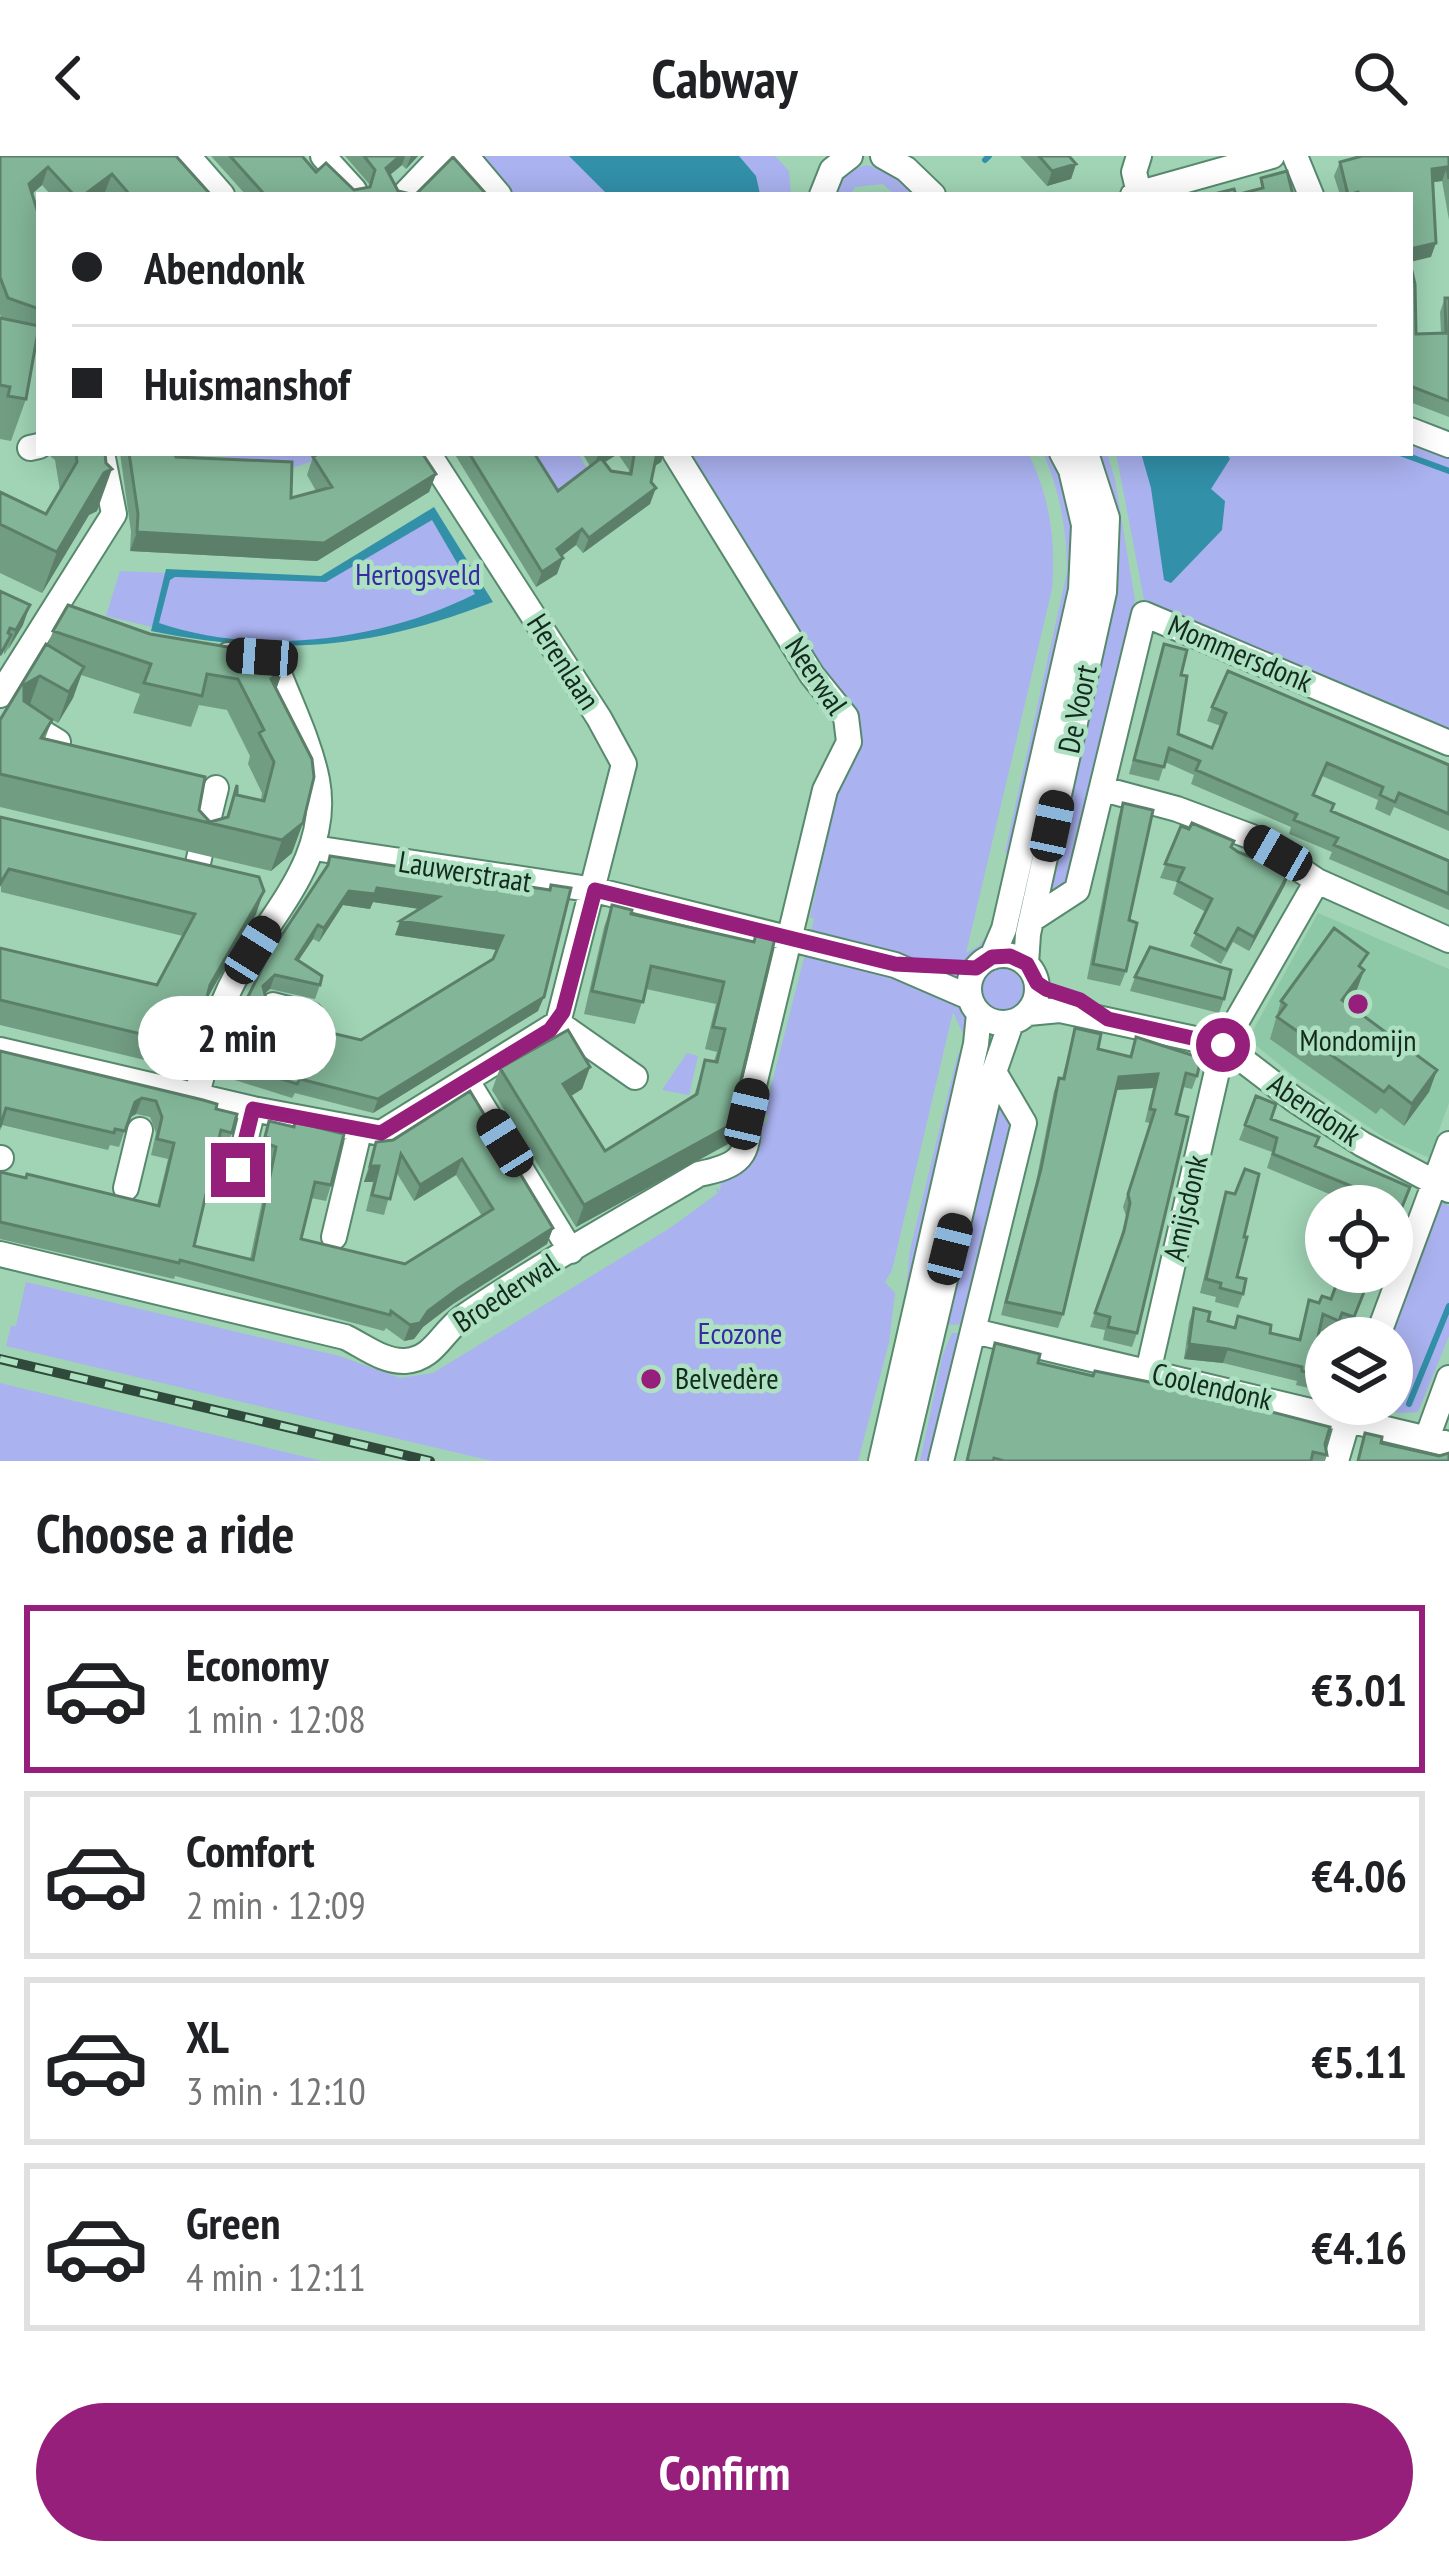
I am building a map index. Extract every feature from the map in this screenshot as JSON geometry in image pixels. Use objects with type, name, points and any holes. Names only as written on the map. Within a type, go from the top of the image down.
[{"type":"street","points":[[188,156],[220,192]]},
{"type":"street","points":[[323,156],[354,190]]},
{"type":"street","points":[[407,192],[442,156]]},
{"type":"street","points":[[466,156],[496,192]]},
{"type":"street","points":[[814,156],[825,187]]},
{"type":"street","points":[[825,187],[837,163],[850,156]]},
{"type":"street","points":[[883,156],[921,177]]},
{"type":"street","points":[[1136,192],[1138,156]]},
{"type":"street","points":[[1143,192],[1272,156]]},
{"type":"street","points":[[1295,156],[1310,192]]},
{"type":"street","points":[[1413,431],[1449,445]]},
{"type":"street","points":[[58,742],[10,710],[113,514],[108,456]]},
{"type":"street","name":"Herenlaan","points":[[430,456],[624,764],[558,1023]]},
{"type":"street","name":"Neerwal","points":[[677,456],[812,675],[842,710],[850,730],[845,751],[827,781],[783,964]]},
{"type":"street","name":"De Voort","points":[[881,1461],[976,1044],[968,987],[1004,929],[1082,590],[1084,525],[1064,456]]},
{"type":"street","name":"De Voort","points":[[902,1461],[994,1072],[1020,1018],[1036,999],[1024,952],[1104,592],[1106,518],[1087,456]]},
{"type":"street","name":"Mommersdonk","points":[[1031,920],[1077,890],[1144,614],[1449,743]]},
{"type":"street","points":[[197,1095],[215,1024],[252,995],[289,892],[314,848],[319,806],[317,778],[273,658],[199,653]]},
{"type":"street","points":[[198,862],[216,788]]},
{"type":"street","points":[[1103,789],[1177,809],[1252,838],[1317,881],[1449,940]]},
{"type":"street","name":"Lauwerstraat","points":[[314,848],[595,890],[792,928],[819,947],[895,964],[984,963]]},
{"type":"street","name":"Amijsdonk","points":[[1148,1372],[1223,1045],[1317,881]]},
{"type":"street","points":[[257,886],[289,892]]},
{"type":"street","points":[[984,963],[1010,956],[1032,974]]},
{"type":"street","name":"Broederwal","points":[[0,1254],[207,1300],[345,1337],[384,1358],[403,1361],[433,1350],[460,1320],[699,1174],[723,1171],[742,1155],[748,1139],[747,1114],[783,964]]},
{"type":"street","name":"Lauwerstraat","points":[[895,964],[974,1005]]},
{"type":"street","name":"Abendonk","points":[[1032,974],[1108,1019]]},
{"type":"street","points":[[252,995],[311,1015]]},
{"type":"street","points":[[974,1005],[994,1022],[1020,1018]]},
{"type":"street","name":"Abendonk","points":[[1020,1018],[1060,1010],[1223,1045],[1295,1100],[1441,1187]]},
{"type":"street","points":[[0,1050],[148,1094],[197,1095],[381,1133],[558,1023],[635,1077]]},
{"type":"street","points":[[941,1461],[1024,1123],[994,1072]]},
{"type":"street","points":[[466,1081],[571,1251]]},
{"type":"street","points":[[238,1170],[253,1109]]},
{"type":"street","points":[[126,1188],[140,1130]]},
{"type":"street","points":[[334,1237],[359,1132]]},
{"type":"street","points":[[1386,1317],[1441,1187],[1449,1144]]},
{"type":"street","name":"Coolendonk","points":[[974,1331],[1305,1403]]},
{"type":"street","points":[[1438,1441],[1449,1378]]},
{"type":"street","points":[[1336,1461],[1346,1425]]},
{"type":"street","name":"Coolendonk","points":[[1389,1425],[1438,1441]]},
{"type":"shaded area","points":[[569,156],[739,156],[756,176],[760,192],[605,192]]},
{"type":"shaded area","points":[[1142,456],[1230,459],[1211,489],[1225,501],[1222,530],[1171,583],[1164,580]]},
{"type":"shaded area","points":[[434,507],[493,602],[406,630],[324,644],[242,644],[151,631],[166,569],[321,576]],"holes":[[[432,520],[475,594],[400,623],[320,639],[238,639],[159,623],[170,580],[175,577],[326,582]]]},
{"type":"shaded area","name":"Mondomijn","points":[[1318,913],[1449,969],[1449,1103],[1429,1158],[1385,1138],[1248,1039]]},
{"type":"green space","points":[[476,156],[775,156],[789,171],[791,192],[509,192]]},
{"type":"green space","points":[[866,165],[890,171],[915,192],[892,192],[883,184],[837,192],[847,172]]},
{"type":"green space","points":[[1413,440],[1449,455],[1449,735],[1145,605],[1117,456],[1413,456]]},
{"type":"green space","points":[[232,456],[321,456],[273,470],[177,464]]},
{"type":"green space","points":[[580,456],[589,472],[555,498],[531,459]]},
{"type":"green space","name":"Ecozone","points":[[689,456],[1029,456],[1050,520],[1052,589],[966,953],[989,932],[997,933],[989,948],[964,962],[956,998],[968,1018],[965,1038],[953,1012],[892,1270],[885,1282],[895,1293],[889,1342],[858,1461],[492,1461],[6,1346],[26,1282],[339,1356],[400,1378],[433,1373],[670,1228],[718,1193],[715,1187],[720,1191],[721,1182],[750,1164],[754,1117],[766,1124],[764,1114],[814,919],[810,917],[841,778],[846,776],[843,701],[707,493],[711,487]]},
{"type":"green space","points":[[1044,456],[1059,456],[1079,562],[1011,854],[1005,852],[1067,572],[1054,482]]},
{"type":"green space","points":[[1094,456],[1108,456],[1135,600],[1076,877],[1042,902]]},
{"type":"green space","name":"Hertogsveld","points":[[432,513],[484,599],[368,633],[297,644],[225,641],[106,616],[120,571],[321,579]]},
{"type":"green space","points":[[1001,968],[1016,975],[1023,990],[1016,1005],[1001,1012],[986,1005],[979,990],[986,975]]},
{"type":"green space","points":[[687,1053],[698,1056],[689,1095],[662,1090]]},
{"type":"green space","points":[[958,1053],[968,1055],[902,1330],[910,1250]]},
{"type":"green space","points":[[1000,1094],[1018,1123],[967,1324],[946,1325]]},
{"type":"green space","points":[[1439,1200],[1449,1206],[1449,1336],[1418,1412],[1413,1412],[1413,1317],[1394,1317],[1403,1293],[1413,1293],[1413,1268]]},
{"type":"green space","points":[[952,1333],[963,1333],[936,1461],[920,1461],[943,1354]]},
{"type":"green space","points":[[0,1383],[322,1461],[0,1461]]},
{"type":"building","points":[[0,156],[176,156],[208,192],[127,192],[112,174],[88,192],[71,192],[48,167],[29,184],[36,206],[36,308],[8,298],[0,277]]},
{"type":"building","points":[[230,156],[302,156],[316,172],[326,163],[354,190],[370,187],[375,170],[364,156],[400,156],[386,168],[402,192],[262,192]]},
{"type":"building","points":[[1039,156],[1069,156],[1076,164],[1052,171]]},
{"type":"building","points":[[1362,156],[1449,156],[1449,179],[1447,167],[1432,169],[1436,243],[1413,248],[1413,192],[1347,192],[1340,162]]},
{"type":"building","points":[[453,157],[484,192],[418,192]]},
{"type":"building","points":[[1287,171],[1292,192],[1248,192],[1263,188],[1261,178]]},
{"type":"building","points":[[1413,276],[1416,334],[1446,333],[1445,298],[1449,298],[1449,401],[1413,387]]},
{"type":"building","points":[[0,318],[36,325],[26,399],[8,396],[10,387],[0,385]]},
{"type":"building","points":[[76,456],[105,456],[112,469],[104,473],[57,552],[0,524],[0,492],[46,514]]},
{"type":"building","points":[[129,456],[292,462],[291,498],[332,487],[314,456],[424,456],[436,474],[324,543],[137,532]]},
{"type":"building","points":[[471,456],[536,456],[558,491],[601,458],[611,471],[631,474],[634,456],[656,456],[651,482],[656,488],[589,538],[582,529],[557,549],[563,558],[542,572]]},
{"type":"building","points":[[0,591],[30,605],[16,630],[10,628],[0,655]]},
{"type":"building","points":[[68,605],[150,634],[252,651],[251,656],[259,657],[265,669],[280,663],[283,670],[271,679],[312,759],[314,777],[303,823],[282,840],[0,774],[0,720],[46,644],[84,667],[69,692],[40,676],[24,685],[24,701],[52,720],[41,738],[205,777],[199,810],[210,822],[228,817],[237,785],[237,795],[264,801],[274,762],[238,679],[207,674],[202,696],[144,683],[151,664],[53,631]]},
{"type":"building","points":[[1164,644],[1187,650],[1178,734],[1212,748],[1226,713],[1212,707],[1228,671],[1449,765],[1449,814],[1399,793],[1395,802],[1380,795],[1383,787],[1327,763],[1313,795],[1334,804],[1331,811],[1449,861],[1449,894],[1334,845],[1338,838],[1294,820],[1297,814],[1196,770],[1200,761],[1169,748],[1164,767],[1134,760]]},
{"type":"building","points":[[1123,803],[1153,810],[1129,920],[1137,923],[1126,971],[1093,964]]},
{"type":"building","points":[[0,817],[259,877],[264,891],[210,985],[195,1047],[0,1000],[0,948],[157,985],[195,914],[9,869],[0,884]]},
{"type":"building","points":[[1192,823],[1234,841],[1231,847],[1238,852],[1263,862],[1265,857],[1290,871],[1254,937],[1238,928],[1226,950],[1195,933],[1212,899],[1178,881],[1184,868],[1165,864],[1181,826],[1189,829]]},
{"type":"building","points":[[330,856],[550,890],[551,885],[571,888],[544,997],[378,1099],[300,1079],[297,1084],[227,1062],[237,1019],[268,956]],"holes":[[[377,888],[439,897],[400,921],[503,936],[493,959],[361,1040],[297,1025],[300,1014],[267,1003],[263,986],[275,975],[320,985],[322,976],[296,959],[349,891],[375,894]]]},
{"type":"building","points":[[612,905],[632,910],[631,914],[754,942],[756,934],[775,938],[739,1088],[736,1122],[584,1205],[500,1068],[568,1030],[590,1067],[563,1084],[605,1151],[697,1094],[705,1060],[717,1062],[725,1029],[713,1027],[724,982],[651,966],[643,1002],[592,991]]},
{"type":"building","points":[[1334,928],[1368,953],[1359,966],[1364,970],[1342,1000],[1437,1070],[1412,1104],[1389,1086],[1384,1092],[1277,1017],[1286,1005],[1281,1001]]},
{"type":"building","points":[[1150,947],[1231,970],[1224,999],[1135,977]]},
{"type":"building","points":[[1075,1028],[1101,1034],[1098,1049],[1131,1057],[1136,1037],[1201,1058],[1197,1076],[1186,1073],[1176,1114],[1188,1117],[1137,1333],[1108,1327],[1110,1317],[1095,1313],[1124,1231],[1128,1194],[1155,1110],[1150,1109],[1158,1074],[1119,1077],[1063,1314],[1006,1302]]},
{"type":"building","points":[[0,1051],[203,1100],[237,1114],[232,1133],[221,1130],[194,1246],[253,1260],[276,1147],[265,1137],[269,1121],[294,1127],[295,1122],[344,1134],[331,1185],[315,1182],[301,1239],[405,1264],[493,1209],[462,1159],[420,1185],[401,1154],[390,1199],[372,1195],[379,1166],[370,1166],[376,1142],[393,1140],[470,1091],[553,1228],[459,1288],[420,1323],[410,1325],[391,1311],[390,1315],[180,1260],[0,1222],[0,1172],[26,1178],[27,1174],[159,1206],[174,1143],[157,1139],[162,1117],[156,1101],[142,1098],[135,1102],[125,1131],[115,1129],[114,1133],[6,1108],[0,1127]]},
{"type":"building","points":[[1256,1096],[1276,1104],[1271,1119],[1319,1137],[1315,1146],[1405,1185],[1348,1185],[1273,1154],[1277,1138],[1245,1125]]},
{"type":"building","points":[[1245,1169],[1259,1174],[1237,1277],[1246,1279],[1243,1294],[1206,1279],[1226,1192],[1235,1194]]},
{"type":"building","points":[[1333,1293],[1364,1293],[1354,1317],[1342,1313],[1340,1317],[1305,1317],[1309,1300],[1331,1299]]},
{"type":"building","points":[[1194,1308],[1210,1312],[1208,1321],[1235,1328],[1238,1316],[1271,1325],[1270,1333],[1300,1340],[1305,1318],[1305,1372],[1302,1367],[1228,1349],[1189,1344]]},
{"type":"building","points":[[995,1343],[1040,1354],[1038,1363],[1179,1388],[1305,1421],[1305,1425],[1330,1427],[1327,1455],[1313,1452],[1311,1461],[967,1461]]},
{"type":"building","points":[[1365,1433],[1382,1437],[1381,1443],[1439,1456],[1449,1453],[1449,1461],[1358,1461]]},
{"type":"waterway","points":[[985,160],[989,156]]},
{"type":"waterway","points":[[1408,456],[1449,471]]},
{"type":"waterway","points":[[1413,1394],[1449,1306]]},
{"type":"railway","points":[[0,1359],[430,1461]]},
{"type":"place","name":"Mondomijn","points":[[1358,1004]]},
{"type":"place","name":"Belvedère","points":[[651,1379]]},
{"type":"route","points":[[238,1170],[253,1109],[381,1133],[550,1030],[563,1012],[595,890],[895,964],[963,969],[976,968],[992,957],[1010,956],[1027,964],[1046,989],[1080,1000],[1108,1019],[1223,1045]]}]
